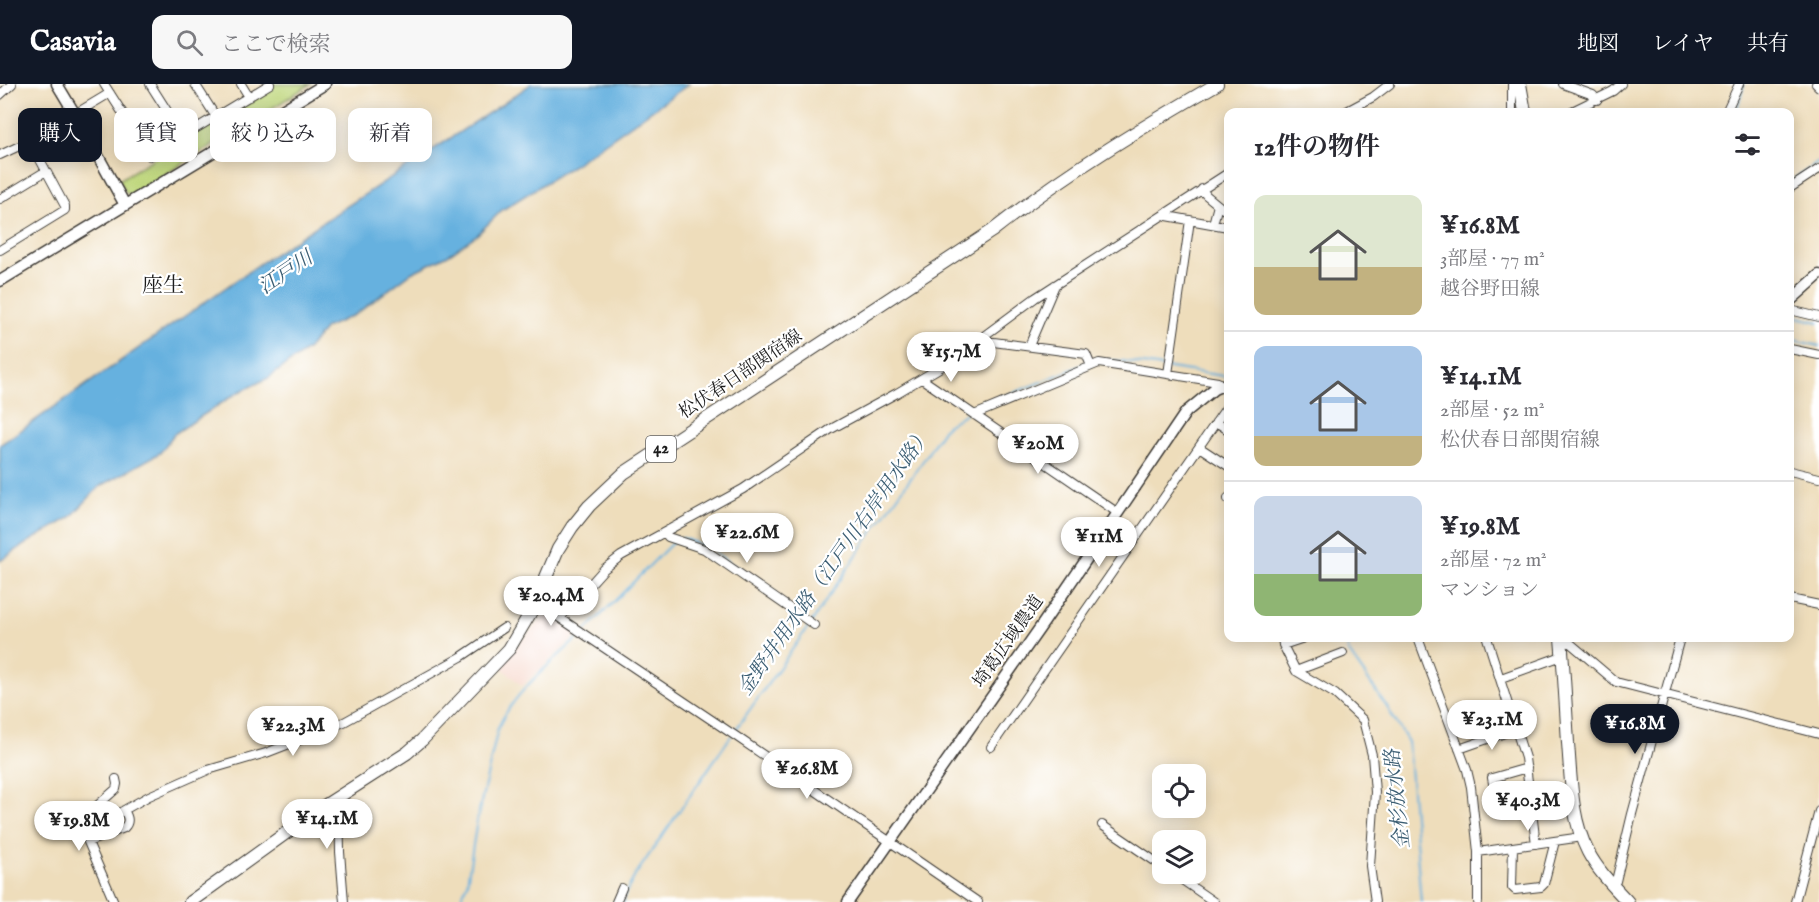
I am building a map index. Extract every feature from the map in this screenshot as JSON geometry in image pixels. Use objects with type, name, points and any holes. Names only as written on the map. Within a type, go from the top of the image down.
[{"type":"main road","name":"松伏春日部関宿線","points":[[190,902],[339,796],[407,753],[422,740],[509,649],[536,602],[558,549],[572,527],[589,506],[624,473],[992,231],[1034,198],[1092,159],[1217,84]]},
{"type":"main road","points":[[1520,84],[1524,108]]},
{"type":"main road","points":[[1561,642],[1574,808],[1582,837],[1595,863],[1628,902]]},
{"type":"street","points":[[0,95],[12,84]]},
{"type":"street","points":[[57,84],[71,108]]},
{"type":"street","points":[[104,84],[120,108]]},
{"type":"street","points":[[150,84],[165,108]]},
{"type":"street","points":[[195,84],[210,108]]},
{"type":"street","points":[[241,84],[249,97]]},
{"type":"street","points":[[231,108],[270,84]]},
{"type":"street","points":[[0,281],[324,84]]},
{"type":"street","points":[[1352,108],[1390,84]]},
{"type":"street","points":[[1512,84],[1512,108]]},
{"type":"street","points":[[1563,84],[1593,95],[1597,100]]},
{"type":"street","points":[[1579,108],[1613,91],[1621,84]]},
{"type":"street","points":[[1728,108],[1739,84]]},
{"type":"street","points":[[85,108],[110,93]]},
{"type":"street","points":[[0,155],[18,147]]},
{"type":"street","points":[[0,250],[65,210],[66,206],[41,162]]},
{"type":"street","points":[[101,162],[125,205]]},
{"type":"street","points":[[1794,185],[1819,169]]},
{"type":"street","points":[[0,199],[46,171]]},
{"type":"street","points":[[561,618],[604,569],[621,556],[743,489],[831,429],[946,364],[1007,317],[1202,189],[1224,178]]},
{"type":"street","points":[[1202,189],[1224,210]]},
{"type":"street","points":[[1213,224],[1218,205]]},
{"type":"street","points":[[1165,213],[1167,216],[1224,226]]},
{"type":"street","points":[[1168,374],[1190,220]]},
{"type":"street","points":[[1794,297],[1819,275]]},
{"type":"street","points":[[1029,346],[1055,285]]},
{"type":"street","points":[[1794,311],[1819,317]]},
{"type":"street","points":[[978,340],[1086,354],[1090,363]]},
{"type":"street","points":[[1794,350],[1819,356]]},
{"type":"street","points":[[973,415],[1090,363],[1218,382],[1224,385]]},
{"type":"street","points":[[922,379],[1118,513]]},
{"type":"street","name":"埼葛広域農道","points":[[848,902],[1044,622],[1186,412],[1202,398],[1224,385]]},
{"type":"street","points":[[991,747],[1224,411]]},
{"type":"street","points":[[1216,422],[1224,427]]},
{"type":"street","points":[[1199,447],[1224,463]]},
{"type":"street","points":[[1794,472],[1819,478]]},
{"type":"street","points":[[665,532],[668,537],[704,549],[811,623]]},
{"type":"street","points":[[1794,600],[1819,605]]},
{"type":"street","points":[[536,602],[737,736],[978,902]]},
{"type":"street","points":[[63,830],[81,831],[94,827],[150,796],[208,770],[266,753],[344,722],[461,657],[504,628]]},
{"type":"street","points":[[1283,642],[1296,671],[1335,693],[1363,720],[1372,755],[1375,792],[1370,866],[1375,902]]},
{"type":"street","points":[[1419,642],[1467,770],[1471,787],[1478,852],[1478,902]]},
{"type":"street","points":[[1488,642],[1527,768],[1536,844]]},
{"type":"street","points":[[1567,642],[1616,682],[1819,734]]},
{"type":"street","points":[[1612,885],[1616,881],[1679,642]]},
{"type":"street","points":[[1296,671],[1343,653]]},
{"type":"street","points":[[1501,678],[1562,656]]},
{"type":"street","points":[[1459,749],[1516,729]]},
{"type":"street","points":[[1527,768],[1492,778],[1497,804],[1531,802]]},
{"type":"street","points":[[81,831],[81,820],[116,789],[116,780]]},
{"type":"street","points":[[339,796],[344,902]]},
{"type":"street","points":[[1532,812],[1574,808]]},
{"type":"street","points":[[114,902],[88,842],[124,828],[129,820],[124,810]]},
{"type":"street","points":[[1795,902],[1819,811]]},
{"type":"street","points":[[1102,825],[1152,859]]},
{"type":"street","points":[[1478,852],[1582,837]]},
{"type":"street","points":[[1513,847],[1512,887],[1515,890],[1541,887],[1544,884],[1555,841]]},
{"type":"street","points":[[1188,884],[1214,902]]},
{"type":"street","points":[[617,902],[622,888]]},
{"type":"shaded area","points":[[545,616],[550,616],[577,635],[522,686],[499,665]]},
{"type":"green space","points":[[273,84],[311,84],[272,108],[234,108]]},
{"type":"green space","points":[[210,123],[210,147],[198,154],[198,131]]},
{"type":"green space","points":[[148,162],[185,162],[132,195],[126,193],[119,180]]},
{"type":"water","name":"江戸川","points":[[531,84],[689,84],[575,164],[502,210],[478,234],[448,255],[411,273],[356,314],[325,328],[308,349],[268,378],[237,393],[174,434],[160,453],[99,487],[71,517],[0,561],[0,445],[268,258],[414,162],[432,162],[432,150]]},
{"type":"waterway","points":[[1737,108],[1744,84]]},
{"type":"waterway","points":[[1794,179],[1819,162]]},
{"type":"waterway","points":[[1794,316],[1819,322]]},
{"type":"waterway","points":[[1794,340],[1819,346]]},
{"type":"waterway","name":"金野井用水路（江戸川右岸用水路）","points":[[1100,360],[1122,361],[1224,376]]},
{"type":"waterway","name":"金野井用水路（江戸川右岸用水路）","points":[[971,410],[1088,363]]},
{"type":"waterway","name":"金野井用水路（江戸川右岸用水路）","points":[[734,732],[945,427],[966,413]]},
{"type":"waterway","points":[[682,538],[707,547]]},
{"type":"waterway","points":[[585,631],[674,541]]},
{"type":"waterway","points":[[714,552],[776,594]]},
{"type":"waterway","points":[[460,902],[467,883],[477,820],[498,728],[505,714],[524,689],[581,635]]},
{"type":"waterway","name":"金杉放水路","points":[[1347,642],[1348,651],[1408,742],[1421,902]]},
{"type":"waterway","name":"金野井用水路（江戸川右岸用水路）","points":[[623,902],[636,874],[731,736]]},
{"type":"district","name":"座生","points":[[163,286]]}]
